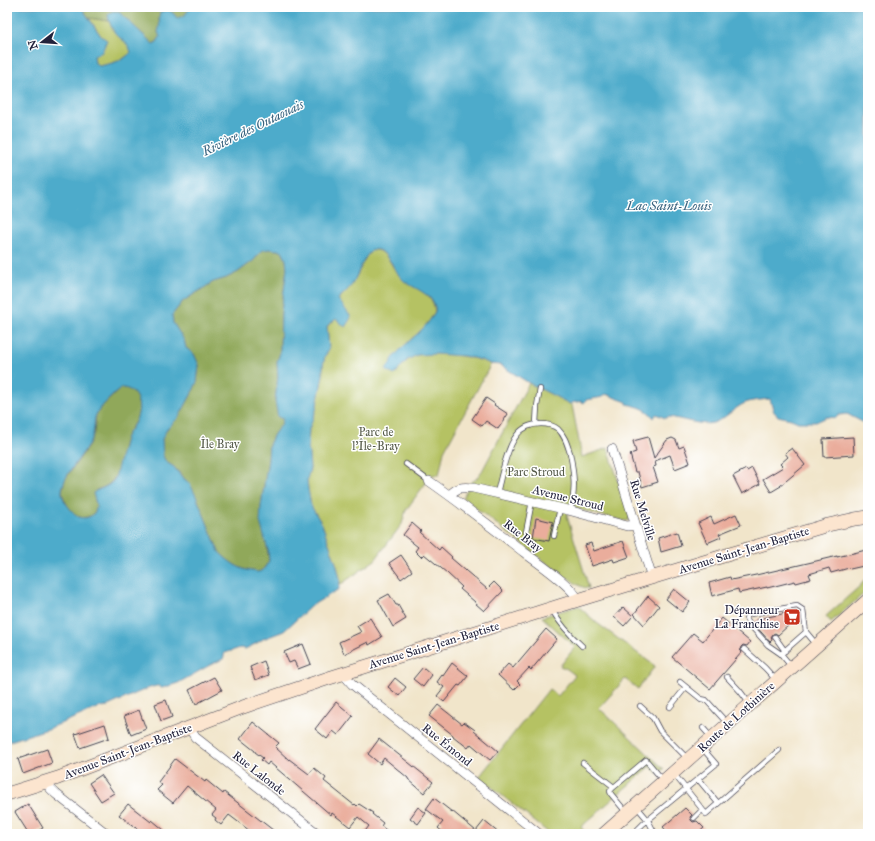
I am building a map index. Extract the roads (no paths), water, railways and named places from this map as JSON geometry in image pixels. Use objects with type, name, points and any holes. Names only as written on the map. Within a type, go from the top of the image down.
[{"type":"street","name":"Rue Melville","points":[[612,449],[652,578]]},
{"type":"street","name":"Rue Bray","points":[[429,481],[450,495],[569,587],[578,600]]},
{"type":"street","name":"Avenue Stroud","points":[[450,495],[455,489],[461,487],[473,488],[532,501],[627,526],[635,525]]},
{"type":"street","name":"Avenue Saint-Jean-Baptiste","points":[[7,794],[46,782],[189,727],[344,673],[578,600],[828,525],[868,517]]},
{"type":"street","name":"Route de Lotbinière","points":[[604,834],[868,600]]},
{"type":"street","name":"Rue Émond","points":[[344,673],[352,684],[538,834]]},
{"type":"street","name":"Rue Lalonde","points":[[189,727],[195,737],[318,834]]},
{"type":"street","points":[[46,782],[56,794],[106,834]]},
{"type":"lane","points":[[536,424],[540,389]]},
{"type":"lane","points":[[496,493],[513,440],[520,431],[532,424],[546,424],[558,429],[566,439],[574,479],[573,499],[570,511]]},
{"type":"lane","points":[[406,464],[429,481]]},
{"type":"lane","points":[[526,532],[532,501]]},
{"type":"lane","points":[[554,536],[560,508]]},
{"type":"lane","points":[[783,652],[768,645],[746,620],[747,616],[797,606],[802,610],[806,632],[818,645]]},
{"type":"lane","points":[[552,608],[563,626],[582,646]]},
{"type":"lane","points":[[783,652],[806,632]]},
{"type":"lane","points":[[775,637],[792,667]]},
{"type":"lane","points":[[744,649],[777,681]]},
{"type":"lane","points":[[727,677],[751,705]]},
{"type":"lane","points":[[680,682],[701,699],[706,700],[728,725]]},
{"type":"lane","points":[[670,707],[686,687]]},
{"type":"lane","points":[[640,706],[653,718],[660,731],[688,760]]},
{"type":"lane","points":[[703,728],[713,738]]},
{"type":"lane","points":[[633,834],[716,764],[702,748]]},
{"type":"lane","points":[[656,834],[648,820],[611,794],[610,791],[646,760],[685,790],[706,814],[779,750]]},
{"type":"lane","points":[[583,763],[614,787]]},
{"type":"lane","points":[[698,779],[718,803]]},
{"type":"lane","points":[[694,818],[702,810]]},
{"type":"water","name":"Lac Saint-Louis","points":[[7,7],[81,7],[101,36],[107,40],[102,52],[94,56],[95,63],[99,66],[121,60],[131,52],[124,41],[111,27],[108,15],[114,11],[120,13],[153,44],[157,42],[160,37],[158,32],[160,12],[168,10],[177,18],[184,16],[191,7],[868,7],[868,425],[847,414],[839,415],[836,418],[827,417],[816,422],[798,422],[778,416],[774,412],[770,399],[745,403],[722,419],[709,424],[670,417],[665,418],[656,414],[654,418],[642,408],[627,404],[627,402],[605,394],[603,397],[586,400],[583,403],[582,401],[571,403],[572,405],[529,383],[500,365],[491,364],[464,356],[435,354],[417,355],[407,360],[394,375],[386,370],[393,358],[428,322],[435,312],[435,306],[429,297],[402,279],[384,253],[373,250],[367,256],[351,286],[338,299],[351,317],[349,321],[345,327],[336,319],[327,326],[329,349],[325,356],[323,365],[323,375],[316,410],[309,429],[308,444],[310,468],[307,480],[311,506],[322,524],[337,566],[340,579],[339,589],[311,606],[284,631],[263,639],[245,649],[240,648],[225,653],[223,659],[178,683],[162,688],[155,686],[149,688],[103,708],[100,707],[50,728],[7,742]],"holes":[[[269,249],[283,252],[287,268],[281,313],[280,353],[277,362],[278,377],[275,401],[278,417],[283,419],[269,445],[260,522],[268,550],[269,561],[263,569],[258,572],[246,570],[238,566],[219,552],[190,484],[174,467],[166,462],[163,456],[162,439],[167,429],[179,417],[192,393],[197,382],[199,365],[194,354],[186,348],[184,340],[173,323],[172,315],[183,301],[213,282],[238,272],[254,260],[262,250]],[[121,388],[131,390],[134,394],[139,407],[137,417],[125,439],[114,480],[109,485],[93,493],[96,502],[95,511],[90,516],[84,518],[78,516],[68,506],[64,500],[62,490],[67,476],[90,441],[93,434],[97,413]]]},
{"type":"place","name":"Dépanneur La Franchise","points":[[792,617]]},
{"type":"water label","name":"Rivière des Outaouais","points":[[253,128]]},
{"type":"park label","name":"Parc de l'Île-Bray","points":[[376,439]]},
{"type":"park label","name":"Île Bray","points":[[220,444]]},
{"type":"park label","name":"Parc Stroud","points":[[536,472]]}]
